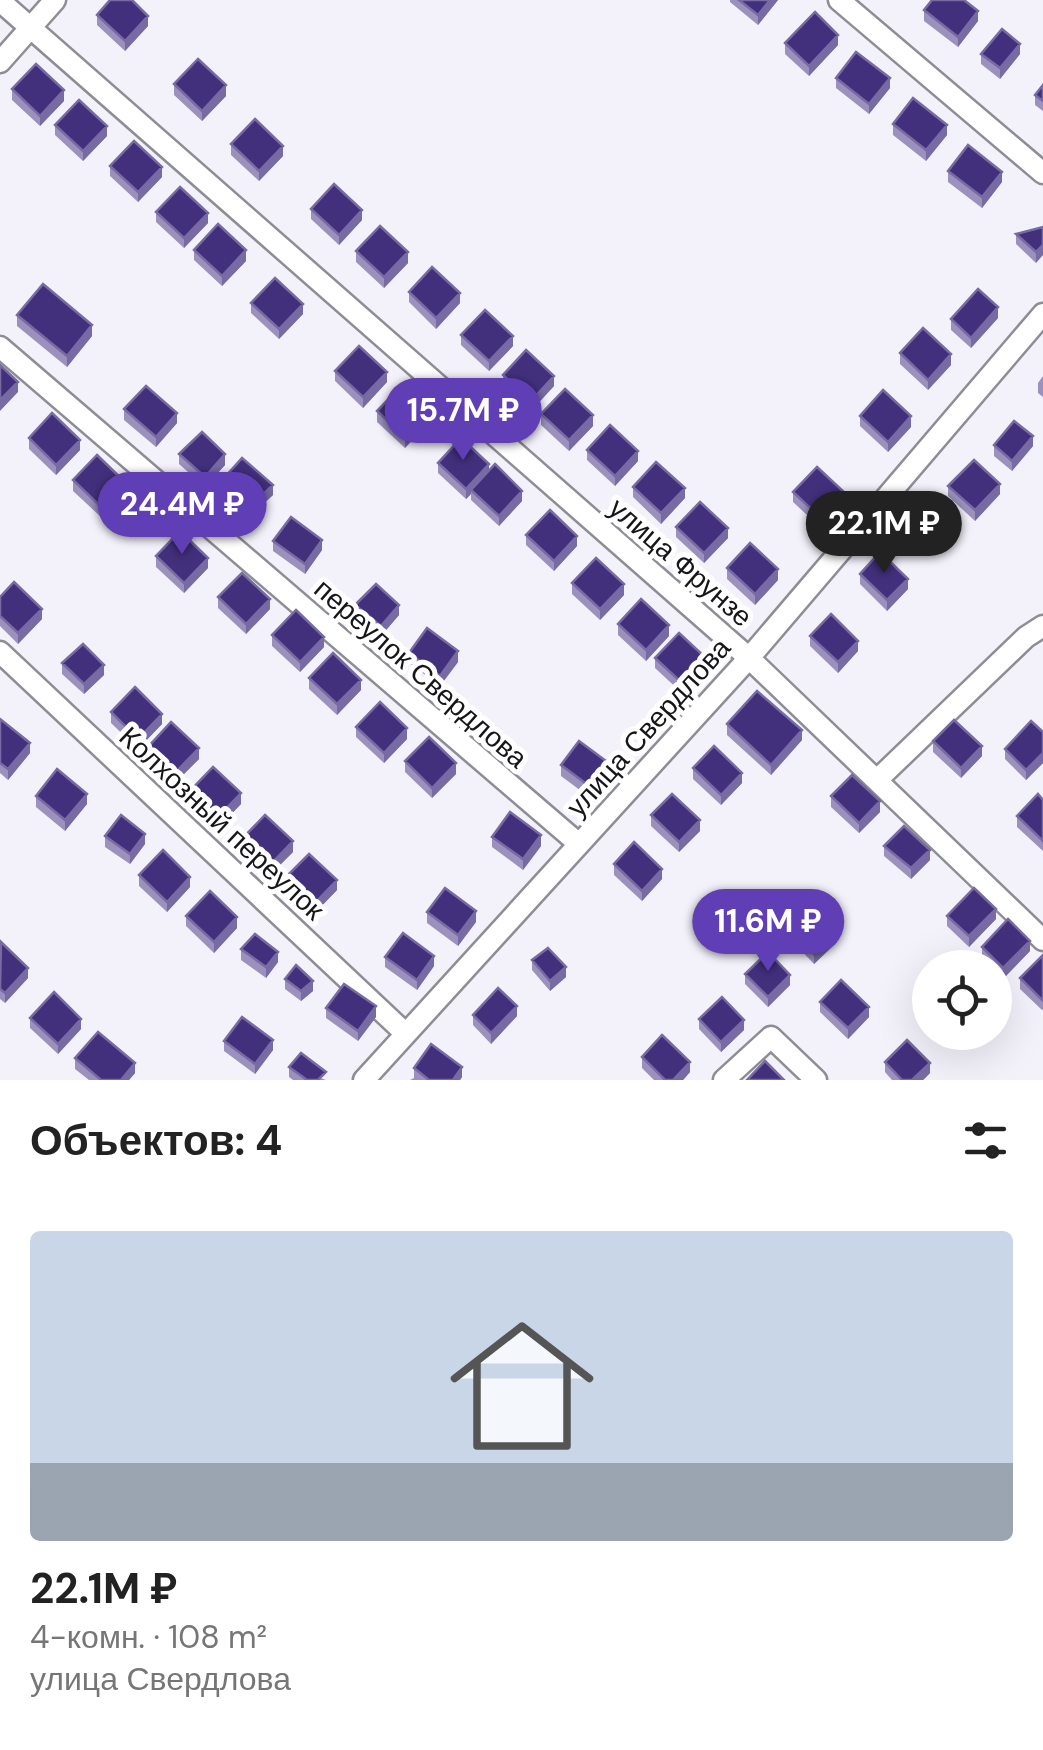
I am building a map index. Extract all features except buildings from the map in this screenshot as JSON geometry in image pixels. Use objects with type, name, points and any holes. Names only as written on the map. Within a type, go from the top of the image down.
[{"type":"street","points":[[0,62],[56,0]]},
{"type":"street","points":[[839,0],[1043,173]]},
{"type":"street","name":"улица Фрунзе","points":[[0,1],[749,658],[1043,940]]},
{"type":"street","name":"улица Свердлова","points":[[364,1080],[749,658],[1043,314]]},
{"type":"street","name":"переулок Свердлова","points":[[0,348],[579,844]]},
{"type":"street","points":[[877,780],[1026,637],[1043,626]]},
{"type":"street","name":"Колхозный переулок","points":[[0,652],[406,1034]]},
{"type":"street","points":[[724,1080],[771,1037],[816,1080]]}]
